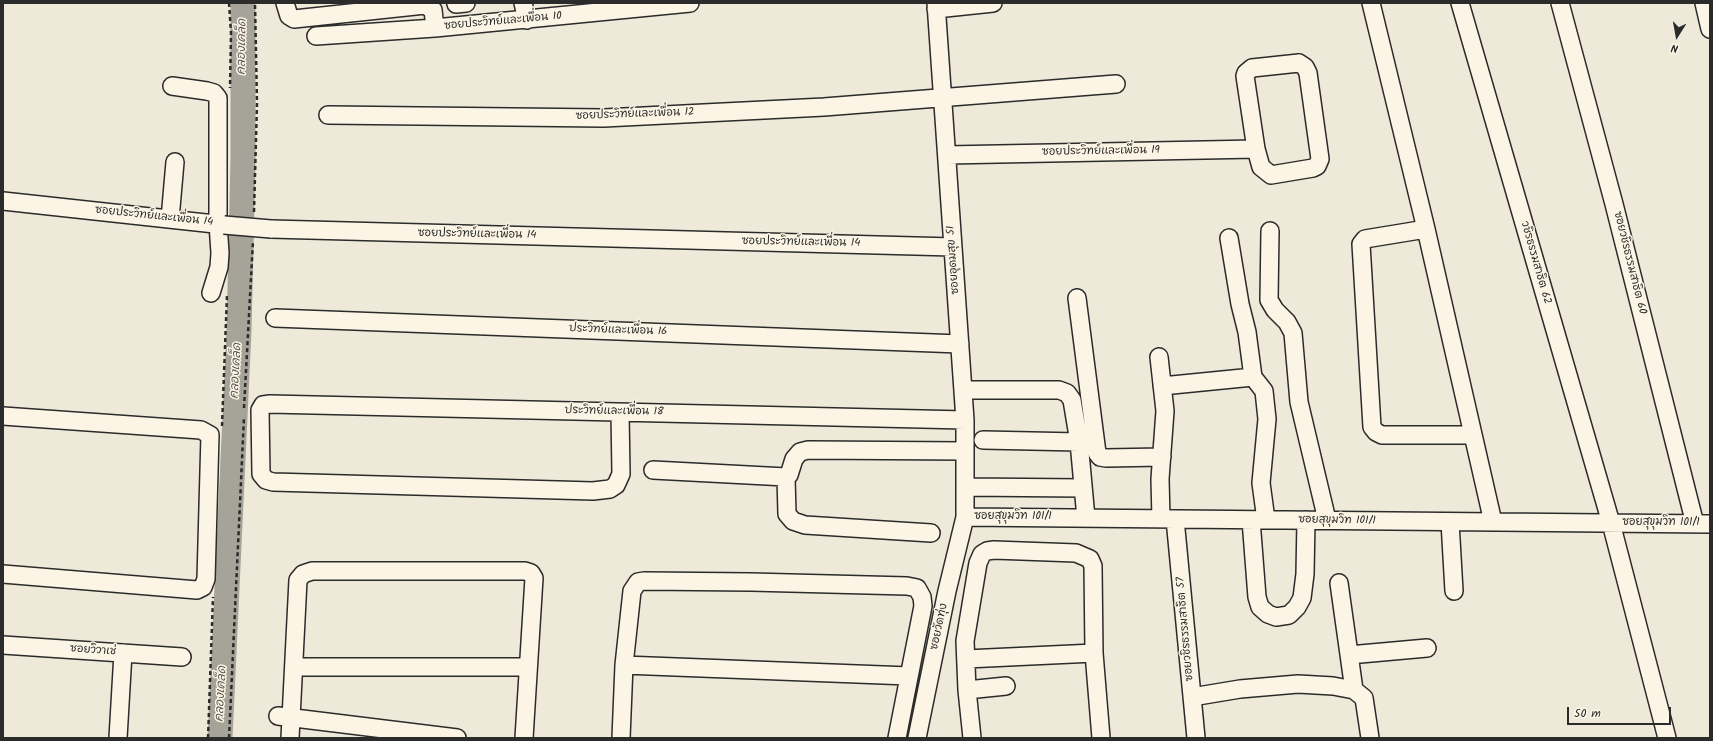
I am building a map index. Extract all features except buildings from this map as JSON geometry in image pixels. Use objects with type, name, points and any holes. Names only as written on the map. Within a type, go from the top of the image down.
[{"type":"street","points":[[285,3],[289,16],[294,18],[425,4],[432,10],[435,28]]},
{"type":"street","points":[[523,3],[527,20]]},
{"type":"street","name":"ซอยประวิทย์และเพื่อน 10","points":[[316,36],[527,20],[667,4],[690,3]]},
{"type":"street","points":[[936,6],[993,3]]},
{"type":"street","points":[[1371,3],[1426,229],[1493,522]]},
{"type":"street","name":"วชิรธรรมสาธิต 62","points":[[1460,3],[1610,523],[1667,738]]},
{"type":"street","name":"ซอยวชิรธรรมสาธิต 60","points":[[1560,3],[1703,524]]},
{"type":"street","points":[[1704,3],[1710,29]]},
{"type":"street","name":"ซอยอุดมสุข 51","points":[[936,6],[965,420],[965,517]]},
{"type":"street","points":[[1299,63],[1308,72],[1320,155],[1319,163],[1314,168],[1271,175],[1260,167],[1256,149],[1244,80],[1246,72],[1252,68],[1299,63]]},
{"type":"street","name":"ซอยประวิทย์และเพื่อน 12","points":[[328,115],[604,118],[824,107],[1116,84]]},
{"type":"street","points":[[172,86],[206,90],[214,93],[218,98],[221,225],[220,267],[211,293]]},
{"type":"street","name":"ซอยประวิทย์และเพื่อน 19","points":[[947,156],[1256,149]]},
{"type":"street","points":[[170,219],[176,162]]},
{"type":"street","name":"ซอยประวิทย์และเพื่อน 14","points":[[3,201],[271,230],[953,247]]},
{"type":"street","points":[[1426,229],[1365,239],[1361,244],[1372,427],[1376,432],[1382,435],[1473,435]]},
{"type":"street","points":[[1270,231],[1269,300],[1275,310],[1287,322],[1292,333],[1299,402],[1327,520]]},
{"type":"street","points":[[1229,238],[1254,377],[1264,391],[1267,419],[1258,520],[1257,597],[1260,607],[1268,614],[1276,617],[1289,615],[1298,607],[1302,598],[1306,520]]},
{"type":"street","points":[[1078,298],[1097,453],[1100,457],[1106,458],[1162,457]]},
{"type":"street","name":"ประวิทย์และเพื่อน 16","points":[[275,318],[960,344]]},
{"type":"street","name":"ซอยวชิรธรรมสาธิต 57","points":[[1159,357],[1165,411],[1160,479],[1168,519],[1192,697],[1196,738]]},
{"type":"street","points":[[1162,386],[1254,377]]},
{"type":"street","points":[[963,390],[1059,390],[1067,393],[1072,400],[1079,442],[1086,518]]},
{"type":"street","name":"ประวิทย์และเพื่อน 18","points":[[620,413],[621,474],[616,485],[610,489],[593,491],[266,480],[261,474],[259,453],[260,410],[263,405],[965,420]]},
{"type":"street","points":[[3,416],[201,430],[210,435],[206,579],[203,586],[197,590],[3,574]]},
{"type":"street","points":[[983,440],[1079,442]]},
{"type":"street","points":[[931,533],[805,525],[793,521],[787,514],[786,477],[789,475],[794,459],[800,452],[808,450],[965,451]]},
{"type":"street","points":[[653,470],[786,477]]},
{"type":"street","points":[[965,487],[1083,488]]},
{"type":"street","name":"ซอยสุขุมวิท 101/1","points":[[965,517],[1703,524]]},
{"type":"street","name":"ซอยวัดทุ่ง","points":[[917,738],[947,591],[965,517]]},
{"type":"street","points":[[1450,522],[1454,591]]},
{"type":"street","points":[[972,738],[967,690],[965,641],[978,563],[982,554],[987,551],[994,550],[1076,553],[1090,559],[1093,566],[1094,653],[1101,738]]},
{"type":"street","points":[[290,738],[285,717],[294,667],[298,580],[303,574],[312,571],[525,571],[532,573],[534,578],[524,738]]},
{"type":"street","points":[[621,738],[624,665],[632,591],[638,582],[750,582],[907,586],[917,588],[922,597],[923,606],[897,738]]},
{"type":"street","points":[[1339,583],[1354,690]]},
{"type":"street","name":"ซอยวิวาเช่","points":[[3,645],[182,657]]},
{"type":"street","points":[[1349,655],[1428,648]]},
{"type":"street","points":[[118,738],[123,653]]},
{"type":"street","points":[[966,659],[1094,653]]},
{"type":"street","points":[[624,665],[909,676]]},
{"type":"street","points":[[294,667],[528,667]]},
{"type":"street","points":[[1192,697],[1240,689],[1298,684],[1333,686],[1354,690],[1364,698],[1370,738]]},
{"type":"street","points":[[967,690],[1006,686]]},
{"type":"street","points":[[285,717],[457,738]]},
{"type":"path","points":[[229,3],[231,33],[230,89]]},
{"type":"path","points":[[254,214],[257,103],[255,3]]},
{"type":"path","points":[[229,738],[253,237]]},
{"type":"path","points":[[222,433],[227,287]]},
{"type":"path","points":[[208,738],[213,593]]},
{"type":"waterway","name":"คลองเคล็ด","points":[[220,738],[239,331],[243,160],[243,3]]}]
